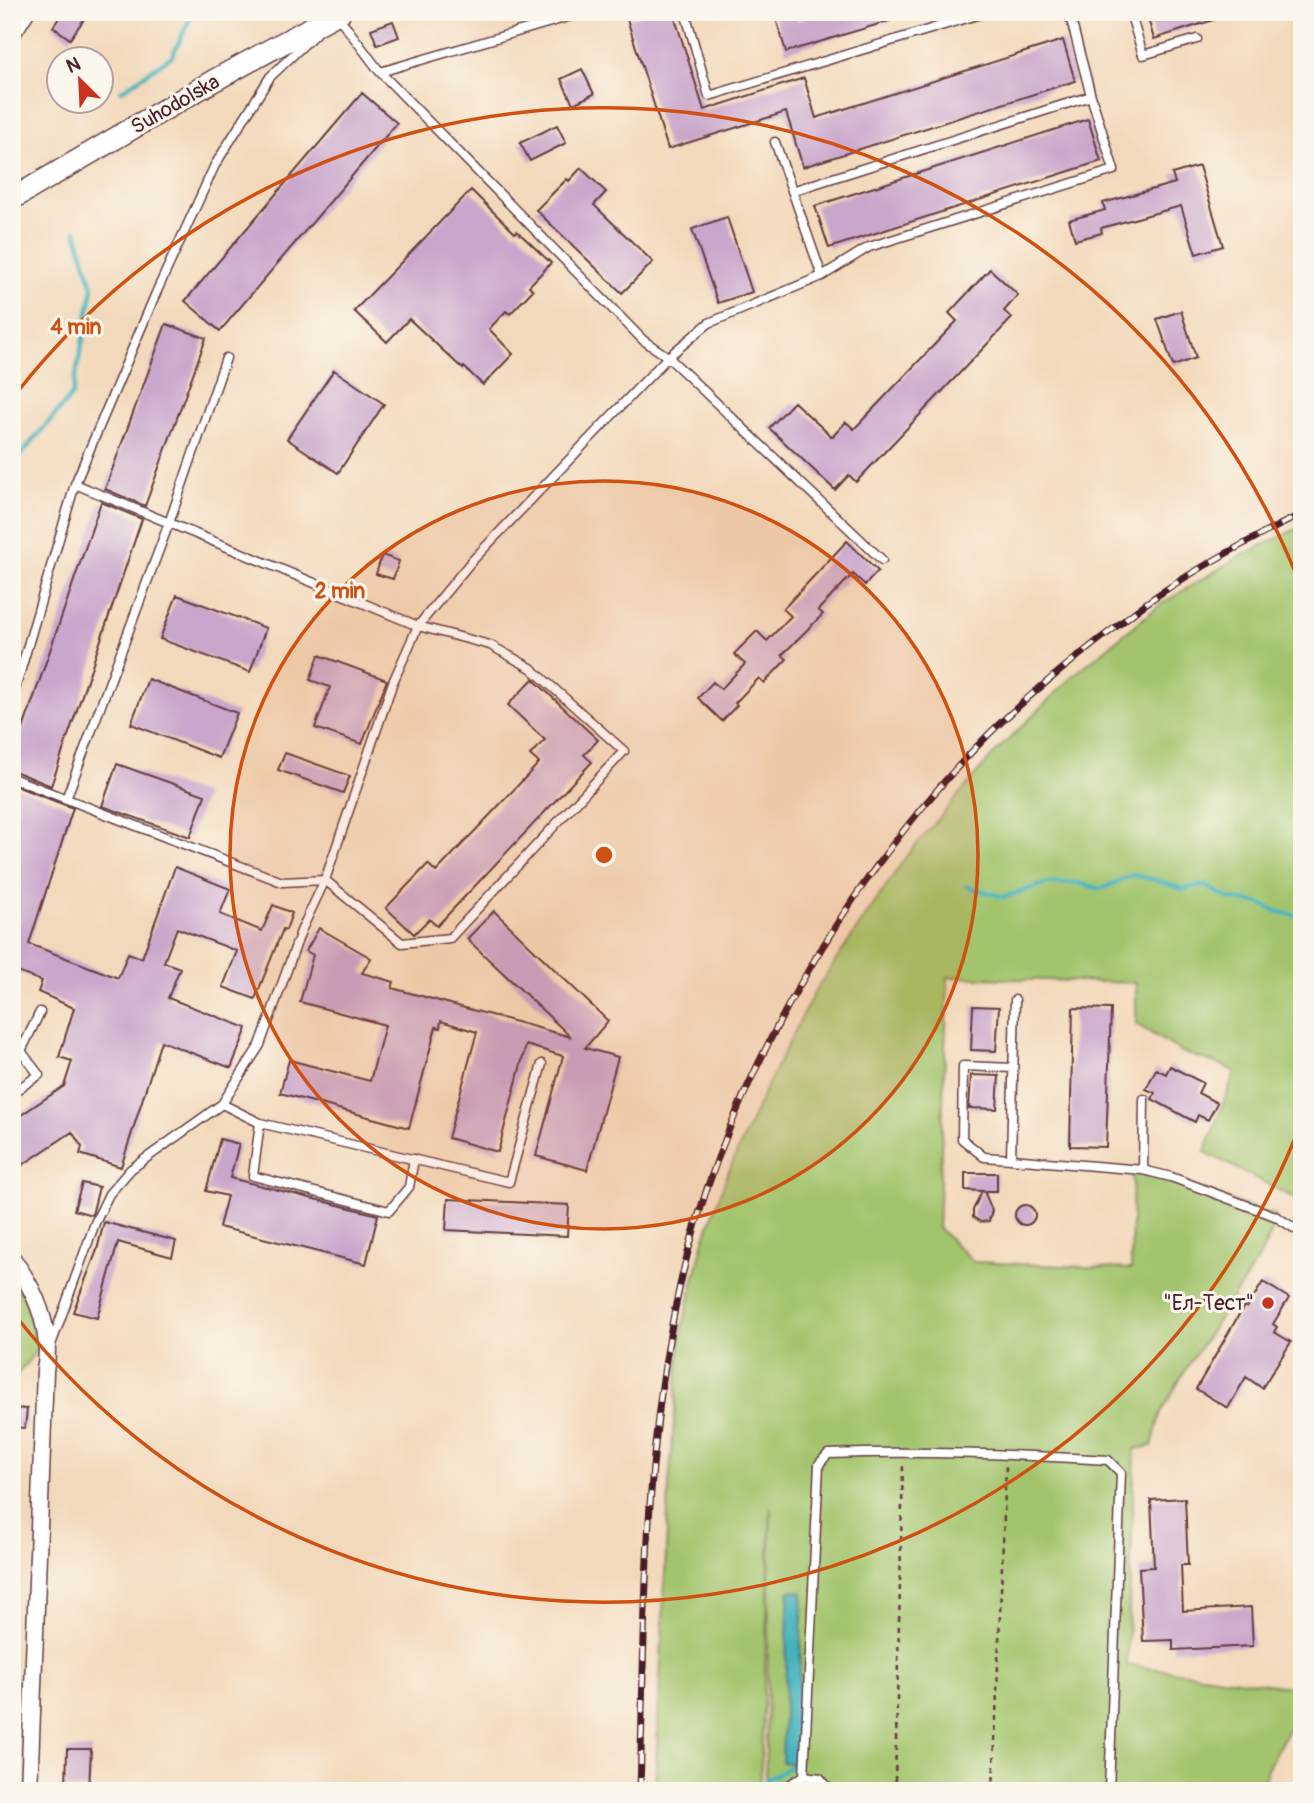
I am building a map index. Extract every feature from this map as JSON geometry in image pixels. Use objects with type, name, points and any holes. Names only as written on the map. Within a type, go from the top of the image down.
[{"type":"street","points":[[12,34],[26,12]]},
{"type":"street","name":"Suhodolska","points":[[12,199],[213,81],[338,13]]},
{"type":"street","points":[[12,1258],[30,1286],[43,1316],[49,1351],[45,1371],[29,1791]]},
{"type":"lane","points":[[380,72],[585,12]]},
{"type":"lane","points":[[685,12],[709,96],[987,12]]},
{"type":"lane","points":[[49,1351],[95,1223],[109,1194],[131,1169],[222,1104],[260,1045],[301,931],[325,880],[393,682],[418,626],[470,563],[668,356],[709,323],[822,276],[869,247],[1114,170],[1069,12]]},
{"type":"lane","points":[[1130,12],[1143,55],[1197,39]]},
{"type":"lane","points":[[12,700],[75,484],[156,292],[215,165],[270,77],[338,13],[380,72],[643,340],[668,356],[882,560]]},
{"type":"lane","points":[[792,191],[1091,96]]},
{"type":"lane","points":[[775,142],[822,276]]},
{"type":"lane","points":[[66,799],[169,523],[226,358]]},
{"type":"lane","points":[[12,778],[282,882],[325,880],[401,943],[450,938],[624,751],[531,668],[490,645],[418,626],[75,484]]},
{"type":"lane","points":[[1011,1160],[1015,1000]]},
{"type":"lane","points":[[12,1093],[39,1075],[21,1051],[40,1012]]},
{"type":"lane","points":[[222,1104],[260,1123],[509,1182],[542,1064]]},
{"type":"lane","points":[[1013,1068],[963,1066],[962,1139],[984,1157],[1143,1170],[1171,1177],[1275,1216],[1302,1233]]},
{"type":"lane","points":[[1143,1170],[1144,1099]]},
{"type":"lane","points":[[260,1123],[253,1176],[389,1211],[409,1187],[414,1159]]},
{"type":"lane","points":[[804,1776],[818,1464],[828,1454],[1006,1453],[1108,1460],[1121,1473],[1109,1791]]},
{"type":"lane","points":[[785,1791],[786,1787],[804,1776],[820,1779],[831,1791]]},
{"type":"path","points":[[895,1781],[904,1452]]},
{"type":"path","points":[[993,1791],[1006,1453]]},
{"type":"green space","points":[[1302,526],[1302,1202],[1205,1152],[1235,1072],[1184,1053],[1136,1024],[1136,983],[948,977],[938,1228],[974,1262],[1131,1269],[1133,1169],[1143,1170],[1275,1216],[1273,1229],[1259,1258],[1184,1372],[1160,1415],[1152,1446],[1135,1449],[1127,1665],[1290,1687],[1302,1658],[1302,1703],[1267,1769],[1262,1791],[765,1791],[771,1508],[760,1791],[655,1791],[669,1487],[681,1334],[703,1243],[727,1175],[765,1090],[814,993],[905,858],[993,755],[1074,675],[1161,604],[1239,557]]},
{"type":"green space","points":[[12,1282],[25,1298],[37,1350],[12,1381]]},
{"type":"water","points":[[789,1591],[803,1592],[796,1764],[782,1762]]},
{"type":"building","points":[[63,12],[89,12],[70,39],[53,27]]},
{"type":"building","points":[[649,12],[673,12],[704,110],[804,78],[816,118],[1063,40],[1075,81],[803,167],[786,112],[668,149],[627,19]]},
{"type":"building","points":[[774,12],[795,12],[797,21],[825,12],[909,12],[909,15],[786,52]]},
{"type":"building","points":[[1146,12],[1229,12],[1229,15],[1154,39]]},
{"type":"building","points":[[393,21],[399,37],[377,45],[371,29]]},
{"type":"building","points":[[582,69],[594,94],[573,104],[561,79]]},
{"type":"building","points":[[362,93],[397,123],[220,331],[185,301]]},
{"type":"building","points":[[1088,119],[1101,161],[829,248],[815,206]]},
{"type":"building","points":[[557,125],[566,143],[530,161],[520,143]]},
{"type":"building","points":[[1199,166],[1223,246],[1196,254],[1181,206],[1101,228],[1102,233],[1075,240],[1069,220],[1105,210],[1103,203],[1175,183],[1172,174]]},
{"type":"building","points":[[581,168],[606,192],[594,205],[653,262],[622,293],[536,210]]},
{"type":"building","points":[[471,190],[515,233],[517,231],[551,263],[529,286],[533,290],[510,314],[506,311],[489,329],[513,354],[483,385],[409,319],[387,342],[354,311]]},
{"type":"building","points":[[727,217],[752,292],[718,303],[692,229]]},
{"type":"building","points":[[990,269],[1018,295],[1004,311],[1012,318],[856,482],[849,475],[835,490],[769,428],[794,402],[832,437],[846,422],[854,429],[957,321],[949,313]]},
{"type":"building","points":[[1181,311],[1196,358],[1173,366],[1157,319]]},
{"type":"building","points":[[166,324],[206,338],[145,506],[105,489]]},
{"type":"building","points":[[334,370],[384,404],[338,473],[287,439]]},
{"type":"building","points":[[101,502],[142,519],[51,786],[12,770],[12,761]]},
{"type":"building","points":[[847,541],[878,571],[865,585],[853,574],[818,610],[823,614],[782,655],[787,659],[764,683],[759,678],[722,721],[698,698],[713,682],[721,689],[745,664],[734,654],[757,631],[767,641],[791,616],[783,609]]},
{"type":"building","points":[[382,555],[399,561],[393,579],[376,574]]},
{"type":"building","points":[[177,595],[266,628],[250,672],[160,639]]},
{"type":"building","points":[[319,655],[387,680],[362,744],[315,728],[330,687],[310,680]]},
{"type":"building","points":[[148,679],[237,713],[219,758],[131,724]]},
{"type":"building","points":[[533,679],[598,740],[584,755],[592,762],[437,926],[429,919],[414,934],[386,908],[428,864],[436,872],[539,763],[530,755],[545,740],[508,705]]},
{"type":"building","points":[[285,753],[350,776],[343,793],[278,770]]},
{"type":"building","points":[[117,764],[205,795],[190,837],[102,806]]},
{"type":"building","points":[[13,785],[73,808],[29,944],[118,978],[128,953],[142,958],[175,867],[230,889],[220,914],[262,931],[273,905],[292,913],[255,999],[223,987],[237,951],[177,928],[164,962],[180,968],[168,998],[247,1028],[231,1068],[161,1041],[121,1167],[80,1154],[82,1147],[72,1132],[12,1172],[12,1121],[64,1086],[72,1061],[59,1057],[74,1008],[38,992],[42,981],[12,970]]},
{"type":"building","points":[[494,911],[608,1021],[585,1048],[618,1057],[587,1170],[536,1156],[563,1056],[526,1045],[498,1152],[448,1138],[477,1032],[441,1021],[440,1028],[436,1027],[409,1128],[280,1093],[289,1060],[370,1081],[385,1025],[300,1002],[313,955],[306,951],[319,928],[371,958],[362,973],[394,982],[392,988],[571,1037],[467,939]]},
{"type":"building","points":[[973,1006],[999,1007],[996,1051],[971,1050]]},
{"type":"building","points":[[1073,1008],[1111,1009],[1106,1147],[1070,1146]]},
{"type":"building","points":[[1170,1066],[1203,1083],[1198,1093],[1217,1103],[1208,1120],[1198,1115],[1195,1122],[1152,1099],[1155,1093],[1146,1089],[1156,1069],[1166,1074]]},
{"type":"building","points":[[971,1075],[999,1076],[997,1109],[969,1108]]},
{"type":"building","points":[[220,1139],[239,1144],[230,1178],[378,1215],[366,1264],[219,1227],[227,1196],[206,1191]]},
{"type":"building","points":[[965,1173],[997,1173],[997,1191],[984,1191],[992,1210],[989,1221],[981,1222],[973,1217],[973,1210],[982,1191],[965,1190]]},
{"type":"building","points":[[82,1183],[99,1187],[92,1215],[74,1210]]},
{"type":"building","points":[[448,1199],[569,1205],[567,1236],[446,1230]]},
{"type":"building","points":[[1025,1205],[1032,1208],[1035,1215],[1032,1222],[1025,1225],[1018,1222],[1015,1215],[1018,1208]]},
{"type":"building","points":[[104,1222],[176,1241],[172,1257],[118,1242],[97,1318],[73,1312],[97,1250]]},
{"type":"building","points":[[1263,1282],[1289,1298],[1273,1324],[1277,1327],[1274,1332],[1291,1342],[1262,1388],[1246,1377],[1228,1408],[1196,1389],[1244,1306],[1247,1308]]},
{"type":"building","points":[[12,1408],[27,1409],[25,1428],[12,1427]]},
{"type":"building","points":[[1185,1498],[1188,1565],[1181,1565],[1183,1611],[1251,1607],[1253,1646],[1173,1650],[1173,1640],[1143,1641],[1139,1568],[1154,1567],[1151,1500]]},
{"type":"building","points":[[67,1749],[91,1749],[89,1789],[66,1788]]},
{"type":"waterway","points":[[121,91],[172,56],[191,17],[189,12]]},
{"type":"waterway","points":[[12,465],[72,395],[93,288],[76,231]]},
{"type":"waterway","points":[[966,886],[1004,897],[1048,883],[1079,883],[1101,889],[1133,875],[1183,889],[1204,885],[1230,899],[1259,903],[1276,911],[1302,917]]},
{"type":"waterway","points":[[764,1791],[766,1779],[796,1764]]},
{"type":"railway","points":[[640,1791],[645,1600],[652,1473],[668,1347],[680,1285],[700,1210],[727,1136],[759,1062],[797,989],[886,853],[988,735],[1060,671],[1154,598],[1212,561],[1302,514]]},
{"type":"place","name":"\"Ел-Тест\"","points":[[1268,1303]]}]
